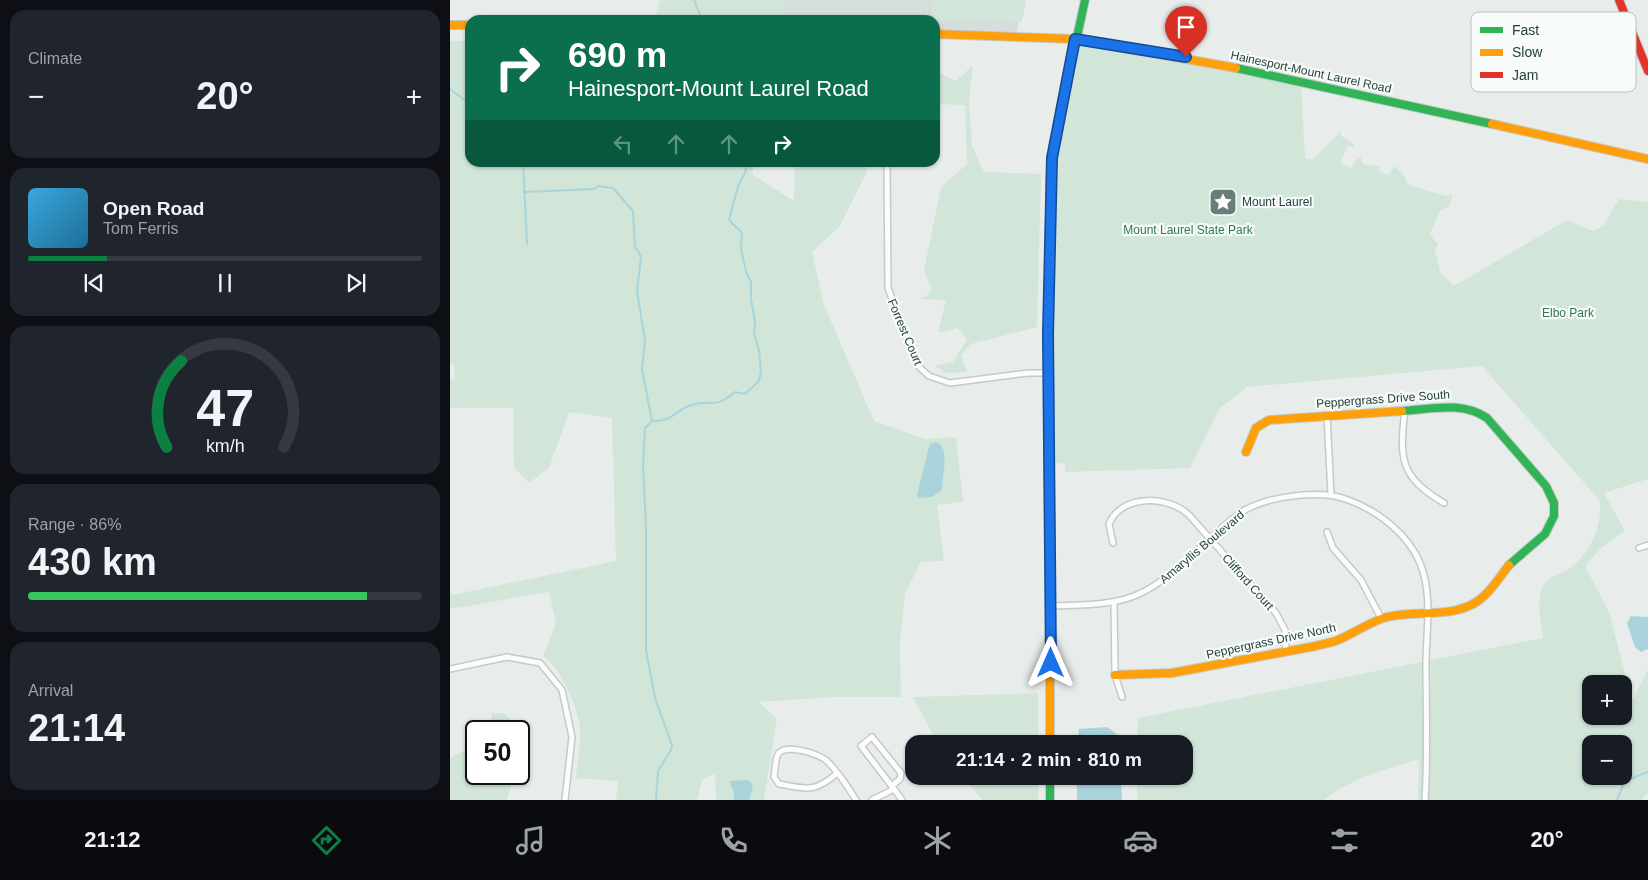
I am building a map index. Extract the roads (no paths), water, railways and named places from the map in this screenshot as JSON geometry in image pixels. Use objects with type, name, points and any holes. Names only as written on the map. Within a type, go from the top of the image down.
[{"type":"main road","points":[[1050,735],[1049,373],[1052,158],[1084,0]]},
{"type":"main road","points":[[1619,0],[1624,12]]},
{"type":"main road","points":[[450,25],[465,25]]},
{"type":"main road","name":"Hainesport-Mount Laurel Road","points":[[940,34],[1075,39],[1253,70],[1648,158]]},
{"type":"main road","points":[[1636,42],[1648,71]]},
{"type":"main road","name":"Peppergrass Drive South","points":[[1246,452],[1253,429],[1262,422],[1327,415],[1458,406],[1482,414],[1546,486],[1554,503],[1554,516],[1545,534],[1512,561],[1480,601],[1459,610],[1427,612]]},
{"type":"main road","name":"Peppergrass Drive North","points":[[1115,675],[1178,672],[1286,651],[1338,640],[1381,618],[1406,613],[1427,612]]},
{"type":"main road","points":[[1050,785],[1050,800]]},
{"type":"street","name":"Forrest Court","points":[[887,167],[888,288],[917,365],[929,376],[950,383],[1028,373],[1049,373]]},
{"type":"street","points":[[1405,410],[1403,436],[1408,471],[1418,486],[1444,503]]},
{"type":"street","points":[[1327,415],[1331,495]]},
{"type":"street","name":"Amaryllis Boulevard","points":[[1051,606],[1114,604],[1139,596],[1156,586],[1237,515],[1256,505],[1307,496],[1331,495],[1363,506],[1405,539],[1420,561],[1425,578],[1427,612],[1425,800]]},
{"type":"street","name":"Clifford Court","points":[[1113,543],[1110,524],[1115,513],[1127,505],[1152,502],[1167,502],[1177,505],[1211,539],[1231,565],[1279,617],[1285,630],[1286,651]]},
{"type":"street","points":[[1327,532],[1333,548],[1360,580],[1381,618]]},
{"type":"street","points":[[1639,548],[1648,545]]},
{"type":"street","points":[[1114,604],[1115,675],[1122,697]]},
{"type":"street","points":[[450,669],[507,657],[540,663],[562,690],[572,737],[565,800]]},
{"type":"street","points":[[872,800],[893,788],[900,779],[901,773],[872,737],[861,746],[893,788],[902,800]]},
{"type":"street","points":[[837,773],[824,785],[812,789],[779,784],[774,777],[777,756],[786,750],[816,754],[827,760],[837,773],[856,800]]},
{"type":"water","points":[[936,442],[941,445],[945,463],[942,490],[932,497],[918,498],[917,495],[930,444]]},
{"type":"water","points":[[1631,616],[1648,617],[1648,649],[1641,652],[1635,647],[1627,623]]},
{"type":"water","points":[[1107,727],[1118,735],[1078,735],[1079,729]]},
{"type":"water","points":[[729,781],[750,781],[753,786],[749,800],[734,800],[734,792]]},
{"type":"water","points":[[1077,785],[1121,785],[1122,800],[1077,800]]},
{"type":"waterway","points":[[694,0],[700,15]]},
{"type":"waterway","points":[[450,89],[465,100]]},
{"type":"waterway","points":[[523,167],[527,244]]},
{"type":"waterway","points":[[656,800],[658,771],[672,745],[655,698],[646,650],[646,527],[643,467],[645,428],[652,421],[665,420],[691,405],[717,403],[735,392],[745,394],[759,381],[761,371],[759,350],[754,334],[755,322],[751,299],[751,282],[746,272],[741,248],[742,233],[729,220],[738,186],[746,167]]},
{"type":"waterway","points":[[524,192],[594,189],[598,186],[613,188],[633,211],[635,247],[641,256],[637,291],[645,341],[642,369],[652,421]]},
{"type":"waterway","points":[[1617,800],[1625,781],[1648,772]]},
{"type":"place","name":"Mount Laurel","points":[[1223,202]]},
{"type":"park label","name":"Mount Laurel State Park","points":[[1188,230]]},
{"type":"park label","name":"Elbo Park","points":[[1568,313]]}]
